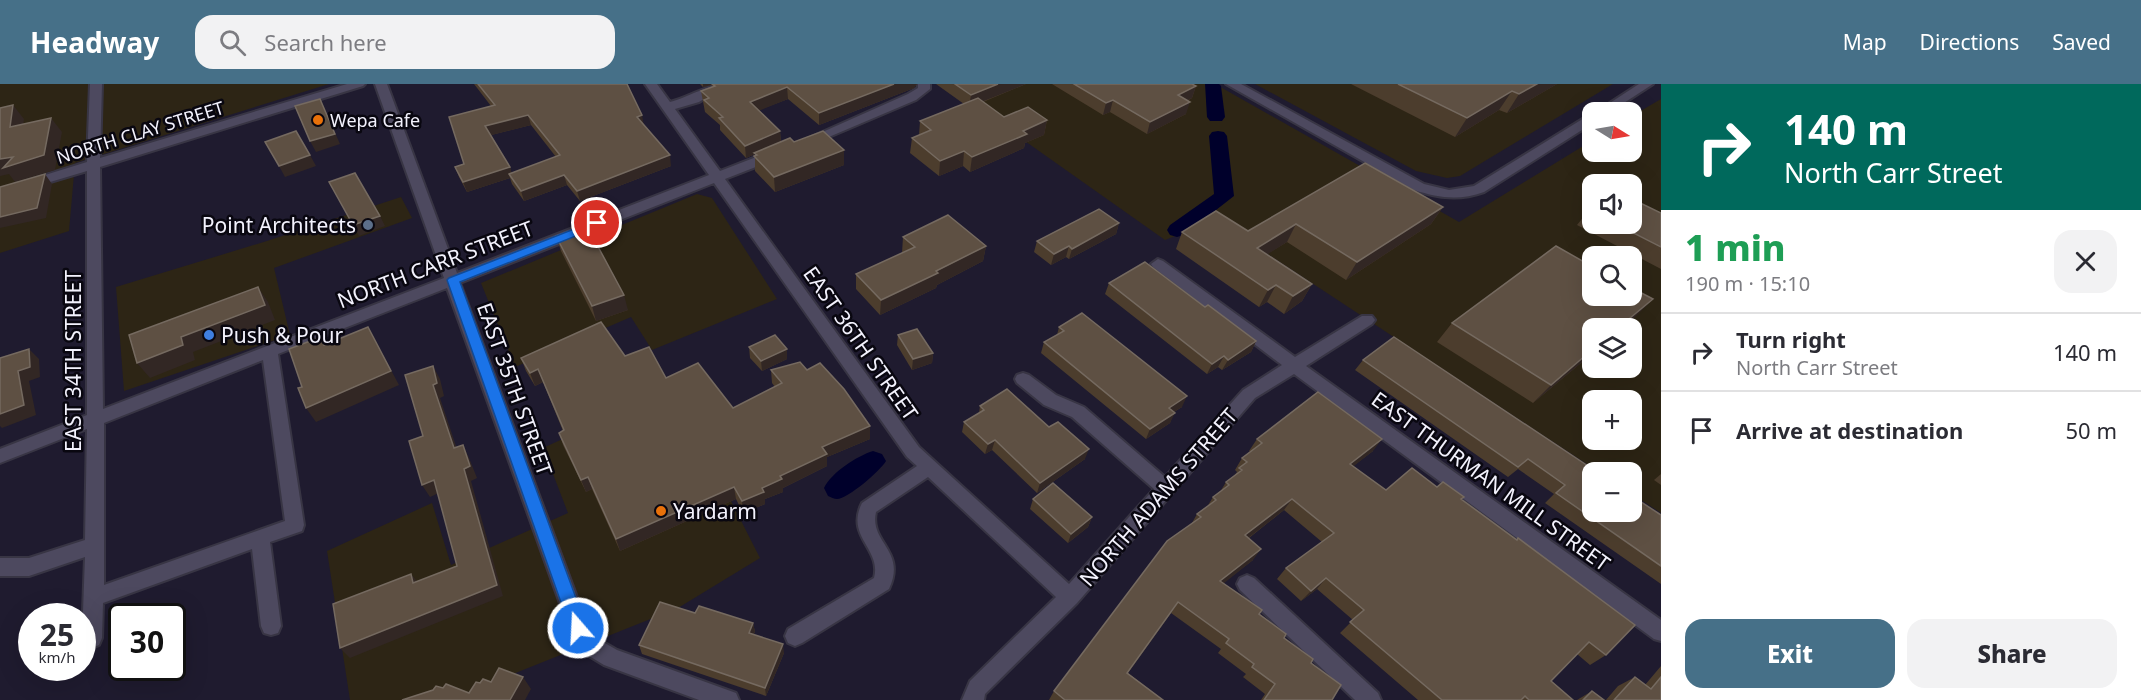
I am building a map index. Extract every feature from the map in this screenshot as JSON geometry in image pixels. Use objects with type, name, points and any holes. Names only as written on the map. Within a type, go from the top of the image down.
[{"type":"street","name":"EAST 34TH STREET","points":[[94,603],[93,165],[96,84]]},
{"type":"street","name":"NORTH CLAY STREET","points":[[0,193],[359,84]]},
{"type":"street","name":"EAST 35TH STREET","points":[[381,84],[583,641],[611,658],[728,700]]},
{"type":"street","name":"EAST 36TH STREET","points":[[651,84],[914,452],[1070,597]]},
{"type":"street","points":[[668,107],[695,99],[722,84]]},
{"type":"street","points":[[1232,84],[1419,187],[1450,195],[1465,195],[1479,189],[1582,125]]},
{"type":"street","points":[[1618,102],[1647,84]]},
{"type":"street","name":"NORTH CARR STREET","points":[[0,456],[790,148],[912,97],[924,87]]},
{"type":"street","name":"EAST THURMAN MILL STREET","points":[[1158,264],[1294,366],[1661,632]]},
{"type":"street","name":"NORTH ADAMS STREET","points":[[973,700],[977,688],[1070,597],[1249,394],[1367,320]]},
{"type":"street","points":[[94,597],[295,525],[270,351]]},
{"type":"street","points":[[1023,379],[1050,400],[1078,412],[1166,488]]},
{"type":"street","points":[[795,636],[882,583],[887,572],[884,559],[867,533],[864,517],[868,508],[929,466]]},
{"type":"street","points":[[260,537],[271,626]]},
{"type":"street","points":[[0,567],[29,567],[95,545]]},
{"type":"street","points":[[1247,584],[1370,700]]},
{"type":"shaded area","points":[[0,84],[329,84],[75,163],[69,231],[0,253]]},
{"type":"shaded area","points":[[944,84],[1215,84],[1459,222],[1582,147],[1582,162],[1642,162],[1642,110],[1661,99],[1661,513],[1642,501],[1642,462],[1584,462],[1216,220],[1165,240]]},
{"type":"shaded area","points":[[1255,84],[1613,84],[1460,176],[1447,178],[1416,171]]},
{"type":"shaded area","points":[[697,194],[712,198],[777,299],[652,350],[631,317],[515,367],[481,283]]},
{"type":"shaded area","points":[[401,197],[412,218],[274,268],[290,335],[124,391],[116,287]]},
{"type":"shaded area","points":[[667,391],[699,438],[760,558],[678,608],[448,700],[350,700],[327,551],[432,503],[451,565],[568,513],[543,448]]},
{"type":"building","points":[[478,84],[627,84],[642,115],[637,117],[670,155],[577,191],[564,175],[521,191],[509,174],[560,155],[528,115],[485,126],[510,167],[463,182],[455,167],[464,164],[449,117],[495,105]]},
{"type":"building","points":[[712,84],[894,84],[819,113],[787,87],[750,102],[780,131],[745,146],[719,118],[723,117],[704,100],[709,98],[701,91],[715,86]]},
{"type":"building","points":[[955,84],[998,84],[971,95]]},
{"type":"building","points":[[1074,84],[1192,84],[1196,86],[1178,95],[1190,102],[1150,122],[1113,100],[1106,103]]},
{"type":"building","points":[[1398,84],[1537,84],[1519,94],[1512,91],[1467,118]]},
{"type":"building","points":[[978,98],[1004,117],[1028,107],[1047,120],[1023,131],[1027,134],[972,157],[964,151],[940,161],[912,138],[931,130],[920,121]]},
{"type":"building","points":[[320,99],[335,134],[310,141],[295,106]]},
{"type":"building","points":[[13,105],[10,127],[51,118],[44,155],[3,168],[13,157],[0,159],[0,108]]},
{"type":"building","points":[[296,131],[310,155],[279,166],[265,142]]},
{"type":"building","points":[[823,131],[844,150],[774,177],[754,156],[757,155],[754,153],[790,138],[794,142]]},
{"type":"building","points":[[1365,163],[1443,207],[1357,262],[1296,224],[1257,248],[1312,284],[1293,296],[1276,285],[1268,290],[1182,232],[1216,211],[1248,231]]},
{"type":"building","points":[[355,173],[380,216],[353,225],[329,182]]},
{"type":"building","points":[[45,174],[37,208],[0,217],[0,187]]},
{"type":"building","points":[[1642,204],[1661,213],[1661,247],[1636,234],[1642,234]]},
{"type":"building","points":[[1099,209],[1119,223],[1072,249],[1069,246],[1054,254],[1037,241]]},
{"type":"building","points":[[948,215],[986,246],[936,271],[938,273],[881,300],[856,274],[915,247],[903,237]]},
{"type":"building","points":[[587,226],[624,295],[592,306],[556,236]]},
{"type":"building","points":[[1556,246],[1582,261],[1582,306],[1642,306],[1642,293],[1653,299],[1630,318],[1582,318],[1582,358],[1551,385],[1452,323]]},
{"type":"building","points":[[1145,262],[1205,307],[1208,305],[1256,341],[1228,360],[1224,356],[1212,364],[1109,283]]},
{"type":"building","points":[[258,287],[265,305],[181,337],[183,345],[137,363],[129,335]]},
{"type":"building","points":[[1082,313],[1187,396],[1169,408],[1175,413],[1150,429],[1044,342],[1064,331],[1059,327]]},
{"type":"building","points":[[601,322],[625,356],[649,347],[666,378],[698,363],[733,408],[782,383],[771,370],[800,362],[807,370],[820,363],[844,389],[870,426],[822,447],[827,454],[780,476],[782,479],[762,488],[764,492],[742,501],[734,487],[616,539],[588,477],[581,480],[559,433],[564,430],[538,369],[530,373],[521,358]]},
{"type":"building","points":[[368,327],[391,371],[306,408],[298,388],[302,387],[289,349],[321,337],[324,345]]},
{"type":"building","points":[[917,329],[933,353],[913,359],[898,335]]},
{"type":"building","points":[[775,335],[787,349],[761,361],[749,347]]},
{"type":"building","points":[[1394,337],[1582,462],[1582,511],[1556,493],[1565,485],[1528,459],[1518,467],[1363,360]]},
{"type":"building","points":[[29,349],[30,367],[18,371],[24,405],[0,414],[0,358]]},
{"type":"building","points":[[433,366],[437,383],[433,385],[454,448],[463,445],[470,466],[464,469],[497,585],[340,648],[333,604],[411,574],[413,583],[457,566],[434,480],[422,485],[409,441],[423,436],[405,375]]},
{"type":"building","points":[[1007,389],[1049,427],[1058,422],[1089,449],[1040,483],[995,440],[988,444],[964,422],[984,410],[980,406]]},
{"type":"building","points":[[1318,392],[1382,439],[1350,464],[1386,490],[1412,468],[1437,487],[1443,482],[1464,497],[1461,499],[1517,540],[1518,538],[1635,625],[1606,655],[1589,642],[1551,681],[1573,700],[1529,700],[1525,696],[1521,700],[1442,700],[1350,622],[1364,610],[1326,578],[1311,591],[1286,568],[1334,533],[1292,499],[1245,535],[1261,549],[1220,581],[1262,610],[1259,614],[1286,634],[1284,638],[1313,659],[1311,663],[1341,685],[1332,700],[1264,700],[1275,684],[1252,667],[1254,664],[1226,643],[1229,639],[1178,602],[1127,673],[1163,700],[1065,700],[1054,691],[1167,541],[1201,517],[1197,514],[1216,500],[1213,497],[1229,485],[1226,482],[1242,470],[1239,468],[1247,462],[1242,458],[1262,443],[1257,439]]},
{"type":"building","points":[[1053,483],[1092,517],[1071,534],[1033,499]]},
{"type":"building","points":[[1642,503],[1661,515],[1661,566],[1598,522],[1642,522]]},
{"type":"building","points":[[660,602],[695,613],[699,606],[753,623],[749,633],[783,644],[765,688],[639,645]]},
{"type":"building","points":[[499,668],[523,677],[510,700],[402,700],[433,690],[436,686],[443,688],[446,684],[469,693],[476,682],[480,683],[483,679],[491,682]]},
{"type":"building","points":[[1635,677],[1651,689],[1661,677],[1661,700],[1614,700]]},
{"type":"building","points":[[1592,691],[1604,700],[1583,700]]},
{"type":"waterway","points":[[1212,86],[1216,117]]},
{"type":"waterway","points":[[1177,230],[1224,196],[1218,136]]},
{"type":"waterway","points":[[837,488],[873,461]]},
{"type":"place","name":"Wepa Cafe","points":[[318,120]]},
{"type":"place","name":"Point Architects","points":[[368,225]]},
{"type":"place","name":"Push & Pour","points":[[209,335]]},
{"type":"place","name":"Yardarm","points":[[661,511]]},
{"type":"route","points":[[578,628],[453,280],[597,223]]}]
